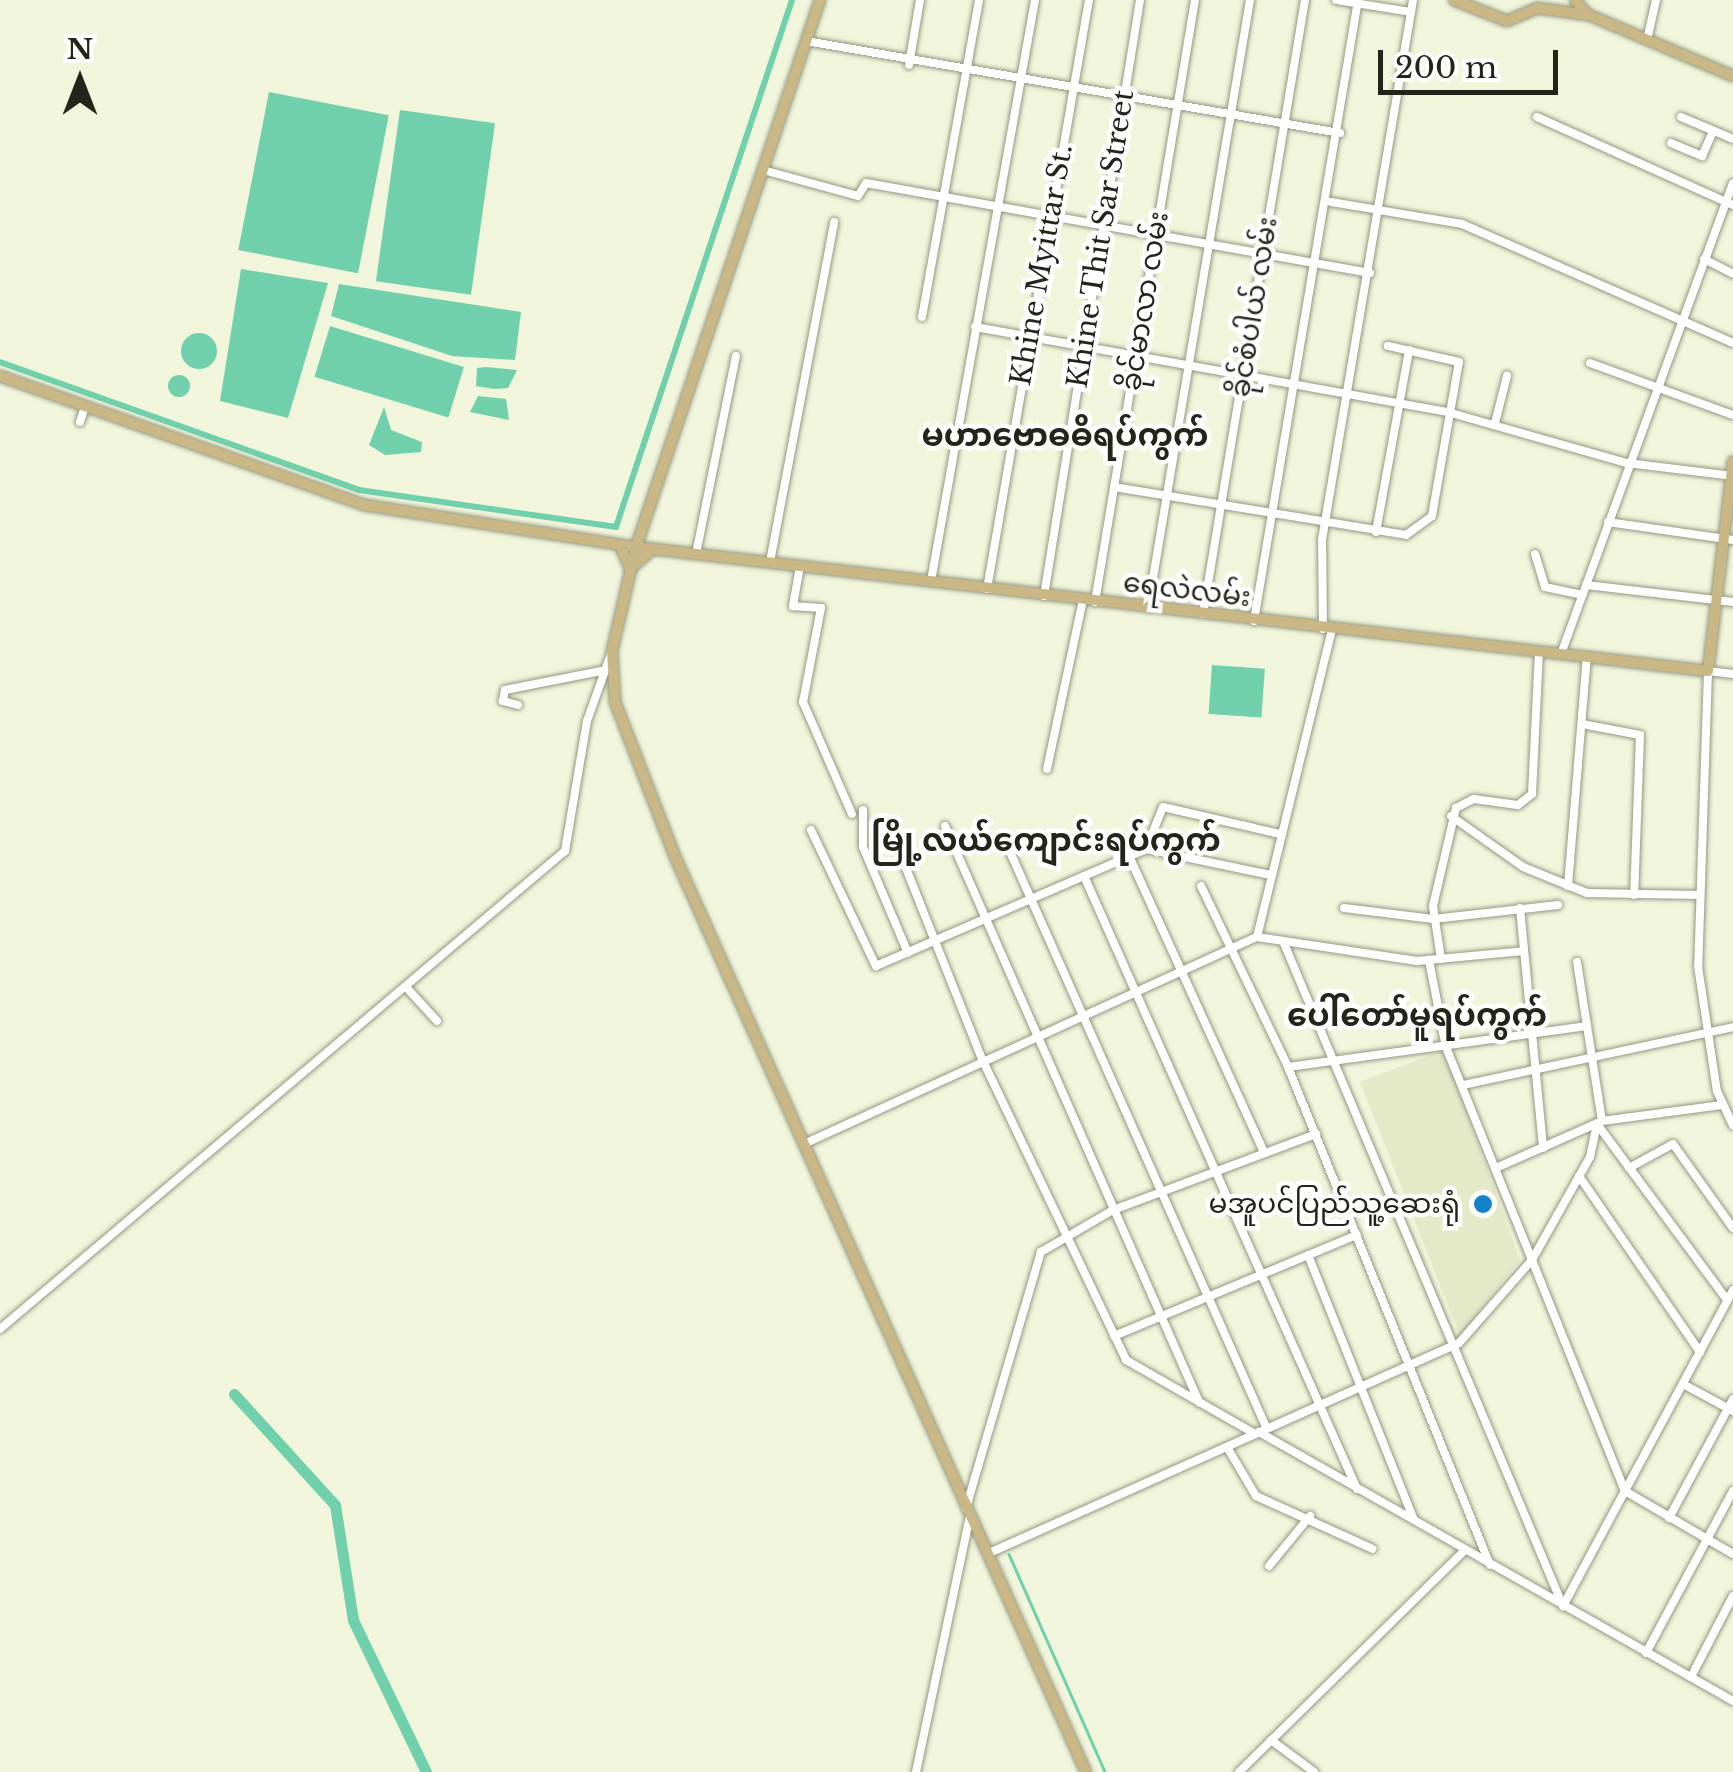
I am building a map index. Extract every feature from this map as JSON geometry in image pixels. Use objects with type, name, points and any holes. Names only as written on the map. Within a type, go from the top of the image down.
[{"type":"main road","points":[[820,0],[630,570],[612,651],[626,745],[1086,1772]]},
{"type":"main road","points":[[1454,0],[1507,21],[1538,8],[1588,16],[1733,76]]},
{"type":"main road","points":[[1575,0],[1588,16]]},
{"type":"main road","name":"ရေလဲလမ်း","points":[[0,376],[364,505],[652,549],[1708,670]]},
{"type":"main road","points":[[1708,670],[1728,540],[1733,461]]},
{"type":"main road","points":[[620,544],[630,570]]},
{"type":"main road","points":[[630,570],[652,549]]},
{"type":"street","points":[[909,65],[920,0]]},
{"type":"street","points":[[922,317],[980,0]]},
{"type":"street","points":[[931,582],[1034,0]]},
{"type":"street","name":"Khine Myittar St.","points":[[987,588],[1089,0]]},
{"type":"street","name":"Khine Thit Sar Street","points":[[1044,596],[1100,226],[1140,0]]},
{"type":"street","name":"ခိုင်မာလာ လမ်း","points":[[1047,768],[1114,487],[1195,0]]},
{"type":"street","points":[[1148,608],[1250,0]]},
{"type":"street","name":"ခိုင်စံပါယ် လမ်း","points":[[1203,614],[1305,0]]},
{"type":"street","points":[[1336,0],[1410,12]]},
{"type":"street","points":[[1258,937],[1327,629],[1325,524],[1413,0]]},
{"type":"street","points":[[1647,40],[1656,0]]},
{"type":"street","points":[[1254,620],[1331,202],[1358,2]]},
{"type":"street","points":[[806,42],[909,65],[1340,133]]},
{"type":"street","points":[[1536,116],[1729,203]]},
{"type":"street","points":[[1680,117],[1733,139]]},
{"type":"street","points":[[1671,143],[1702,156],[1713,131]]},
{"type":"street","points":[[763,170],[858,196],[866,183],[1370,273]]},
{"type":"street","points":[[1560,654],[1627,463],[1729,203],[1733,183]]},
{"type":"street","points":[[1331,202],[1381,207],[1462,224],[1733,343]]},
{"type":"street","points":[[770,562],[834,222]]},
{"type":"street","points":[[1704,259],[1733,274]]},
{"type":"street","points":[[975,327],[1451,412],[1627,463],[1732,476]]},
{"type":"street","points":[[1114,487],[1404,536],[1430,520],[1458,360],[1388,346]]},
{"type":"street","points":[[1376,532],[1409,350]]},
{"type":"street","points":[[696,554],[736,356]]},
{"type":"street","points":[[1590,364],[1733,415]]},
{"type":"street","points":[[1496,424],[1507,376]]},
{"type":"street","points":[[80,422],[86,407]]},
{"type":"street","points":[[1608,522],[1728,540]]},
{"type":"street","points":[[1535,554],[1545,587],[1582,596]]},
{"type":"street","points":[[800,566],[793,606],[821,608],[802,702],[852,814]]},
{"type":"street","points":[[1586,584],[1733,602]]},
{"type":"street","points":[[0,1329],[564,851],[601,671],[612,651]]},
{"type":"street","points":[[1442,959],[1433,918],[1451,816],[1466,799],[1518,805],[1532,794],[1538,652]]},
{"type":"street","points":[[1568,886],[1587,658]]},
{"type":"street","points":[[1708,670],[1700,895],[1708,1031],[1722,1105],[1733,1125]]},
{"type":"street","name":"ရေလဲလမ်း","points":[[1708,670],[1733,674]]},
{"type":"street","points":[[518,705],[503,701],[505,690],[601,671]]},
{"type":"street","points":[[1582,724],[1640,735],[1634,895]]},
{"type":"street","points":[[1146,849],[1163,807],[1280,834]]},
{"type":"street","points":[[862,810],[862,847],[908,953]]},
{"type":"street","points":[[1451,816],[1568,886],[1634,895],[1700,895]]},
{"type":"street","points":[[945,826],[983,921],[1038,1035],[1199,1402]]},
{"type":"street","points":[[811,830],[873,966],[1146,849],[1270,876]]},
{"type":"street","points":[[894,838],[982,1059],[1126,1360],[1199,1402],[1261,1431],[1733,1701]]},
{"type":"street","points":[[1007,845],[1210,1296],[1261,1431]]},
{"type":"street","points":[[1130,856],[1264,1152]]},
{"type":"street","points":[[1084,876],[1357,1489]]},
{"type":"street","points":[[1202,886],[1288,1067],[1490,1565]]},
{"type":"street","points":[[1344,908],[1433,918],[1558,906]]},
{"type":"street","points":[[1520,908],[1543,1148]]},
{"type":"street","points":[[804,1144],[982,1059],[1258,937],[1429,960],[1524,951]]},
{"type":"street","points":[[1283,941],[1338,1058],[1459,1343],[1563,1606]]},
{"type":"street","points":[[1429,960],[1446,1047],[1625,1491],[1733,1554]]},
{"type":"street","points":[[1577,962],[1600,1122],[1629,1168],[1728,1300]]},
{"type":"street","points":[[406,986],[436,1021]]},
{"type":"street","points":[[1288,1067],[1586,1026]]},
{"type":"street","points":[[1462,1085],[1733,1028]]},
{"type":"street","points":[[1496,1168],[1600,1122],[1722,1105]]},
{"type":"street","points":[[987,1554],[1459,1343],[1532,1260],[1579,1176],[1600,1122]]},
{"type":"street","points":[[916,1772],[968,1512],[1034,1267],[1066,1233],[1114,1210],[1316,1134]]},
{"type":"street","points":[[1629,1168],[1674,1144],[1733,1228]]},
{"type":"street","points":[[1579,1176],[1700,1352]]},
{"type":"street","points":[[1114,1336],[1357,1235]]},
{"type":"street","points":[[1308,1255],[1415,1522]]},
{"type":"street","points":[[1563,1606],[1733,1290]]},
{"type":"street","points":[[1682,1384],[1730,1410]]},
{"type":"street","points":[[1668,1518],[1733,1399]]},
{"type":"street","points":[[1227,1446],[1256,1496],[1310,1516],[1372,1550]]},
{"type":"street","points":[[1646,1652],[1733,1492]]},
{"type":"street","points":[[1268,1566],[1310,1516]]},
{"type":"street","points":[[1239,1772],[1464,1550]]},
{"type":"street","points":[[1691,1678],[1733,1596]]},
{"type":"street","points":[[1271,1740],[1314,1772]]},
{"type":"shaded area","points":[[269,92],[389,115],[358,273],[238,250]]},
{"type":"shaded area","points":[[400,110],[495,123],[471,295],[376,281]]},
{"type":"shaded area","points":[[241,269],[328,283],[288,418],[220,401]]},
{"type":"shaded area","points":[[339,284],[521,312],[515,360],[452,356],[331,316]]},
{"type":"shaded area","points":[[330,326],[464,367],[448,418],[315,377]]},
{"type":"shaded area","points":[[199,333],[212,338],[217,351],[212,364],[199,369],[186,364],[181,351],[186,338]]},
{"type":"shaded area","points":[[477,368],[517,370],[508,388],[494,389],[476,386]]},
{"type":"shaded area","points":[[175,375],[183,375],[190,386],[183,397],[175,397],[168,390],[168,382]]},
{"type":"shaded area","points":[[478,396],[506,399],[509,420],[470,412]]},
{"type":"shaded area","points":[[384,407],[391,430],[422,442],[421,452],[385,455],[369,445]]},
{"type":"shaded area","points":[[1212,665],[1265,669],[1261,718],[1209,714]]},
{"type":"shaded area","points":[[1444,1050],[1520,1260],[1460,1336],[1360,1082]]},
{"type":"waterway","points":[[0,362],[359,490],[616,527],[792,0]]},
{"type":"waterway","points":[[234,1394],[335,1505],[353,1620],[426,1772]]},
{"type":"waterway","points":[[1009,1554],[1105,1772]]},
{"type":"place","name":"မအူပင်ပြည်သူ့ဆေးရုံ","points":[[1483,1204]]},
{"type":"district","name":"မဟာဗောဓဓိရပ်ကွက်","points":[[1065,435]]},
{"type":"district","name":"မြို့လယ်ကျောင်းရပ်ကွက်","points":[[1046,840]]},
{"type":"district","name":"ပေါ်တော်မူရပ်ကွက်","points":[[1417,1015]]}]
